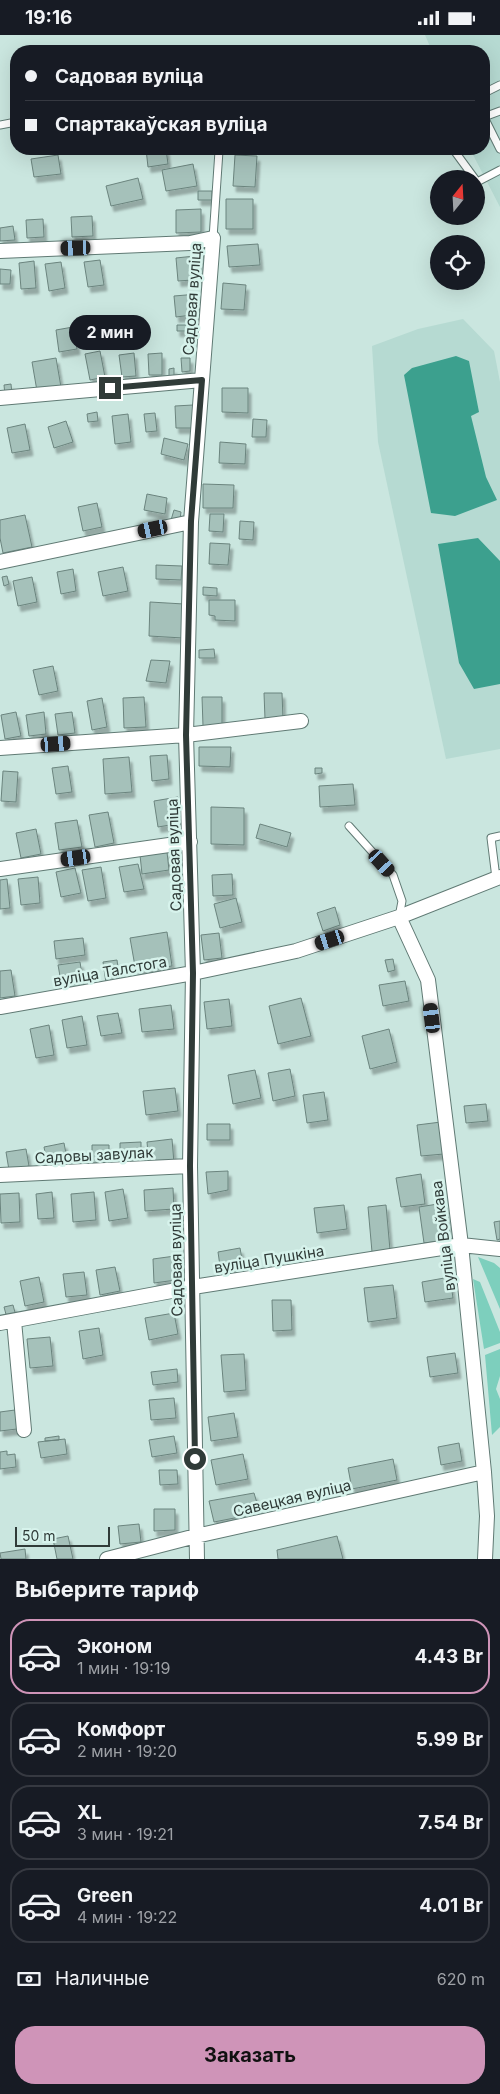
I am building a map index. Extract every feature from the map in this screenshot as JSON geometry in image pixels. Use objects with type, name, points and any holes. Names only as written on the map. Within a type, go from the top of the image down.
[{"type":"street","points":[[0,251],[190,243],[213,238]]},
{"type":"street","name":"Садовая вуліца","points":[[197,1559],[190,1166],[193,973],[186,735],[191,521],[213,238]]},
{"type":"street","points":[[0,398],[202,380]]},
{"type":"street","points":[[0,562],[191,521]]},
{"type":"street","points":[[0,748],[186,735],[301,721]]},
{"type":"street","points":[[0,869],[190,842]]},
{"type":"street","name":"вуліца Талстога","points":[[0,1007],[193,973],[296,951],[499,881]]},
{"type":"street","name":"вуліца Войкава","points":[[399,917],[428,980],[461,1245],[484,1472],[487,1516],[485,1559]]},
{"type":"street","name":"Садовы завулак","points":[[0,1175],[190,1166]]},
{"type":"street","name":"вуліца Пушкіна","points":[[24,1430],[7,1322],[193,1287],[461,1245],[500,1249]]},
{"type":"street","name":"Савецкая вуліца","points":[[107,1559],[196,1536],[484,1472]]},
{"type":"lane","points":[[490,129],[500,149]]},
{"type":"lane","name":"Садовая вуліца","points":[[213,238],[219,155]]},
{"type":"lane","points":[[457,155],[469,170]]},
{"type":"lane","points":[[485,178],[500,170]]},
{"type":"lane","points":[[349,826],[393,875],[402,901],[399,917]]},
{"type":"lane","points":[[499,881],[491,838],[500,835]]},
{"type":"shaded area","points":[[425,35],[500,35],[500,207],[485,178],[485,170],[481,170],[473,155],[490,155],[490,45],[429,45]]},
{"type":"shaded area","points":[[463,319],[494,351],[500,382],[500,749],[446,759],[378,442],[372,346],[418,329]]},
{"type":"shaded area","points":[[456,356],[469,361],[479,412],[471,416],[486,477],[497,500],[455,516],[431,513],[404,375],[412,368]]},
{"type":"shaded area","points":[[478,538],[500,561],[500,684],[474,689],[459,663],[438,544]]},
{"type":"shaded area","points":[[478,1257],[494,1263],[500,1268],[500,1309]]},
{"type":"shaded area","points":[[473,1279],[480,1282],[500,1332],[500,1343],[484,1349]]},
{"type":"shaded area","points":[[500,1349],[500,1376],[496,1389],[500,1399],[500,1427],[492,1435],[485,1355]]},
{"type":"building","points":[[58,155],[61,174],[34,177],[31,159]]},
{"type":"building","points":[[147,155],[167,155],[168,164],[148,167]]},
{"type":"building","points":[[235,155],[257,156],[255,187],[233,186]]},
{"type":"building","points":[[193,164],[197,186],[166,191],[162,170]]},
{"type":"building","points":[[138,178],[143,199],[111,206],[106,186]]},
{"type":"building","points":[[198,191],[212,191],[212,200],[198,200]]},
{"type":"building","points":[[226,199],[253,199],[253,229],[226,229]]},
{"type":"building","points":[[201,209],[201,232],[176,233],[176,210]]},
{"type":"building","points":[[92,216],[93,236],[72,237],[71,217]]},
{"type":"building","points":[[43,219],[44,237],[27,238],[26,220]]},
{"type":"building","points":[[13,226],[15,240],[0,241],[0,228]]},
{"type":"building","points":[[258,244],[260,265],[229,267],[227,246]]},
{"type":"building","points":[[204,255],[207,279],[178,281],[176,258]]},
{"type":"building","points":[[100,260],[104,285],[88,287],[84,262]]},
{"type":"building","points":[[34,261],[36,288],[21,289],[19,263]]},
{"type":"building","points":[[61,262],[65,288],[49,291],[45,264]]},
{"type":"building","points":[[0,269],[11,270],[10,284],[0,284]]},
{"type":"building","points":[[223,283],[246,285],[244,310],[221,309]]},
{"type":"building","points":[[198,294],[200,314],[176,317],[174,296]]},
{"type":"building","points":[[177,325],[189,325],[189,331],[177,331]]},
{"type":"building","points":[[73,327],[77,349],[59,352],[56,330]]},
{"type":"building","points":[[100,351],[105,377],[90,380],[85,354]]},
{"type":"building","points":[[134,353],[136,376],[122,377],[119,355]]},
{"type":"building","points":[[162,353],[162,375],[149,375],[148,354]]},
{"type":"building","points":[[56,358],[61,387],[37,391],[32,362]]},
{"type":"building","points":[[181,358],[190,358],[190,371],[182,372]]},
{"type":"building","points":[[174,368],[174,377],[169,377],[169,369]]},
{"type":"building","points":[[11,384],[12,394],[5,395],[4,385]]},
{"type":"building","points":[[222,388],[248,388],[248,413],[222,412]]},
{"type":"building","points":[[193,405],[193,428],[176,428],[175,406]]},
{"type":"building","points":[[97,412],[98,421],[88,422],[87,414]]},
{"type":"building","points":[[155,413],[157,431],[146,432],[144,414]]},
{"type":"building","points":[[128,414],[131,442],[115,444],[112,416]]},
{"type":"building","points":[[253,419],[267,420],[266,437],[252,437]]},
{"type":"building","points":[[66,421],[73,442],[54,448],[48,427]]},
{"type":"building","points":[[25,424],[30,450],[12,453],[7,428]]},
{"type":"building","points":[[164,438],[188,444],[184,460],[161,454]]},
{"type":"building","points":[[220,442],[246,444],[245,464],[219,463]]},
{"type":"building","points":[[203,484],[234,485],[233,508],[203,508]]},
{"type":"building","points":[[147,494],[167,498],[165,514],[144,510]]},
{"type":"building","points":[[97,503],[102,527],[83,531],[78,507]]},
{"type":"building","points":[[174,510],[181,512],[180,519],[171,520]]},
{"type":"building","points":[[210,514],[224,514],[223,532],[209,531]]},
{"type":"building","points":[[25,515],[32,547],[3,553],[0,538],[0,520]]},
{"type":"building","points":[[240,521],[254,522],[253,540],[239,539]]},
{"type":"building","points":[[210,543],[230,544],[228,565],[209,564]]},
{"type":"building","points":[[156,565],[182,566],[181,580],[156,579]]},
{"type":"building","points":[[123,567],[128,591],[103,596],[98,572]]},
{"type":"building","points":[[73,569],[76,591],[61,594],[57,572]]},
{"type":"building","points":[[7,576],[9,584],[4,586],[2,577]]},
{"type":"building","points":[[32,577],[37,602],[18,606],[13,581]]},
{"type":"building","points":[[203,587],[217,588],[217,596],[203,595]]},
{"type":"building","points":[[209,600],[235,600],[235,621],[215,620],[215,616],[209,615]]},
{"type":"building","points":[[150,602],[184,604],[183,638],[149,636]]},
{"type":"building","points":[[214,649],[215,658],[199,658],[199,650]]},
{"type":"building","points":[[151,660],[170,661],[166,683],[146,681]]},
{"type":"building","points":[[53,666],[58,691],[39,695],[33,670]]},
{"type":"building","points":[[264,693],[282,693],[283,719],[265,719]]},
{"type":"building","points":[[144,697],[146,727],[124,728],[123,698]]},
{"type":"building","points":[[202,697],[222,697],[222,726],[203,726]]},
{"type":"building","points":[[102,698],[107,727],[92,730],[87,701]]},
{"type":"building","points":[[16,712],[21,736],[5,739],[1,715]]},
{"type":"building","points":[[44,712],[46,734],[29,736],[26,715]]},
{"type":"building","points":[[72,712],[75,733],[58,735],[55,714]]},
{"type":"building","points":[[199,747],[231,747],[230,767],[199,766]]},
{"type":"building","points":[[167,755],[169,779],[152,781],[150,756]]},
{"type":"building","points":[[129,757],[132,792],[105,794],[103,759]]},
{"type":"building","points":[[68,766],[72,792],[56,794],[52,768]]},
{"type":"building","points":[[315,768],[322,768],[322,773],[315,774]]},
{"type":"building","points":[[3,771],[18,772],[16,802],[1,801]]},
{"type":"building","points":[[353,784],[355,805],[320,807],[319,786]]},
{"type":"building","points":[[178,797],[182,823],[158,827],[154,801]]},
{"type":"building","points":[[211,807],[244,808],[244,845],[211,844]]},
{"type":"building","points":[[108,812],[114,843],[95,847],[89,815]]},
{"type":"building","points":[[77,820],[82,847],[59,850],[55,823]]},
{"type":"building","points":[[260,824],[291,833],[287,847],[256,838]]},
{"type":"building","points":[[36,829],[41,854],[21,858],[16,833]]},
{"type":"building","points":[[167,852],[169,870],[142,874],[140,855]]},
{"type":"building","points":[[138,864],[144,889],[124,892],[119,867]]},
{"type":"building","points":[[101,867],[106,898],[88,901],[82,870]]},
{"type":"building","points":[[75,868],[81,893],[61,897],[56,872]]},
{"type":"building","points":[[232,874],[233,895],[213,896],[212,875]]},
{"type":"building","points":[[38,877],[40,903],[21,905],[18,879]]},
{"type":"building","points":[[7,879],[10,908],[0,909],[0,880]]},
{"type":"building","points":[[236,898],[242,922],[220,928],[214,904]]},
{"type":"building","points":[[335,907],[340,925],[323,931],[317,913]]},
{"type":"building","points":[[167,932],[172,966],[136,972],[130,938]]},
{"type":"building","points":[[219,933],[222,958],[204,960],[201,935]]},
{"type":"building","points":[[83,938],[85,955],[56,959],[54,941]]},
{"type":"building","points":[[393,959],[395,970],[388,972],[385,960]]},
{"type":"building","points":[[117,960],[120,982],[106,983],[103,962]]},
{"type":"building","points":[[80,962],[84,987],[69,989],[66,975],[60,976],[58,965]]},
{"type":"building","points":[[11,970],[15,996],[0,998],[0,971]]},
{"type":"building","points":[[405,981],[409,1001],[383,1006],[379,985]]},
{"type":"building","points":[[301,998],[311,1036],[278,1044],[269,1006]]},
{"type":"building","points":[[229,999],[232,1026],[207,1029],[204,1002]]},
{"type":"building","points":[[171,1005],[174,1029],[142,1032],[139,1009]]},
{"type":"building","points":[[118,1013],[122,1033],[101,1036],[97,1016]]},
{"type":"building","points":[[82,1016],[87,1045],[67,1048],[62,1020]]},
{"type":"building","points":[[49,1025],[54,1055],[36,1058],[30,1029]]},
{"type":"building","points":[[389,1029],[397,1062],[370,1069],[362,1036]]},
{"type":"building","points":[[290,1069],[295,1096],[273,1101],[268,1073]]},
{"type":"building","points":[[255,1070],[261,1098],[233,1104],[228,1075]]},
{"type":"building","points":[[175,1088],[178,1111],[146,1115],[143,1091]]},
{"type":"building","points":[[324,1092],[328,1120],[307,1123],[303,1095]]},
{"type":"building","points":[[486,1104],[488,1121],[466,1123],[464,1106]]},
{"type":"building","points":[[441,1122],[444,1154],[421,1156],[417,1125]]},
{"type":"building","points":[[207,1124],[230,1124],[230,1140],[207,1140]]},
{"type":"building","points":[[172,1139],[174,1163],[149,1165],[147,1142]]},
{"type":"building","points":[[141,1142],[141,1166],[120,1166],[120,1143]]},
{"type":"building","points":[[64,1143],[68,1164],[48,1168],[44,1147]]},
{"type":"building","points":[[92,1145],[109,1145],[109,1163],[92,1163]]},
{"type":"building","points":[[26,1149],[29,1166],[9,1170],[6,1152]]},
{"type":"building","points":[[228,1171],[228,1190],[208,1194],[206,1172]]},
{"type":"building","points":[[421,1174],[425,1204],[401,1207],[396,1178]]},
{"type":"building","points":[[173,1188],[174,1209],[145,1211],[144,1190]]},
{"type":"building","points":[[123,1189],[128,1218],[109,1221],[105,1192]]},
{"type":"building","points":[[52,1192],[54,1218],[38,1219],[36,1194]]},
{"type":"building","points":[[94,1192],[96,1220],[73,1222],[71,1194]]},
{"type":"building","points":[[19,1193],[20,1222],[1,1223],[0,1194]]},
{"type":"building","points":[[444,1203],[449,1240],[424,1243],[419,1207]]},
{"type":"building","points":[[344,1205],[347,1229],[317,1233],[314,1208]]},
{"type":"building","points":[[386,1205],[390,1250],[372,1252],[368,1207]]},
{"type":"building","points":[[500,1221],[500,1239],[497,1240],[494,1222]]},
{"type":"building","points":[[240,1248],[244,1270],[221,1273],[218,1252]]},
{"type":"building","points":[[175,1256],[176,1280],[154,1283],[153,1259]]},
{"type":"building","points":[[115,1267],[120,1291],[100,1295],[96,1270]]},
{"type":"building","points":[[84,1272],[87,1295],[66,1297],[63,1274]]},
{"type":"building","points":[[39,1277],[44,1302],[25,1306],[20,1281]]},
{"type":"building","points":[[450,1277],[453,1298],[425,1302],[422,1282]]},
{"type":"building","points":[[393,1285],[397,1318],[368,1322],[364,1288]]},
{"type":"building","points":[[272,1300],[291,1300],[292,1330],[273,1331]]},
{"type":"building","points":[[13,1305],[16,1316],[7,1318],[4,1307]]},
{"type":"building","points":[[174,1313],[178,1334],[149,1340],[145,1318]]},
{"type":"building","points":[[99,1328],[103,1355],[83,1359],[79,1331]]},
{"type":"building","points":[[50,1337],[53,1366],[30,1368],[27,1339]]},
{"type":"building","points":[[455,1353],[458,1373],[430,1377],[427,1357]]},
{"type":"building","points":[[244,1354],[246,1390],[224,1392],[221,1355]]},
{"type":"building","points":[[177,1369],[178,1382],[153,1385],[151,1372]]},
{"type":"building","points":[[174,1398],[176,1418],[151,1420],[149,1400]]},
{"type":"building","points":[[15,1410],[17,1429],[0,1431],[0,1412]]},
{"type":"building","points":[[234,1413],[238,1437],[211,1441],[208,1417]]},
{"type":"building","points":[[59,1436],[59,1440],[45,1441],[45,1438]]},
{"type":"building","points":[[174,1436],[177,1453],[152,1457],[149,1440]]},
{"type":"building","points":[[65,1439],[67,1454],[41,1458],[38,1442]]},
{"type":"building","points":[[459,1443],[462,1461],[441,1465],[438,1447]]},
{"type":"building","points":[[7,1451],[7,1455],[15,1454],[16,1467],[0,1469],[0,1452]]},
{"type":"building","points":[[243,1454],[248,1479],[216,1485],[211,1460]]},
{"type":"building","points":[[393,1459],[397,1480],[352,1489],[348,1468]]},
{"type":"building","points":[[159,1470],[177,1470],[178,1484],[160,1485]]},
{"type":"building","points":[[254,1493],[260,1513],[214,1522],[209,1501]]},
{"type":"building","points":[[154,1509],[175,1509],[175,1530],[154,1531]]},
{"type":"building","points":[[139,1524],[141,1542],[120,1544],[118,1526]]},
{"type":"building","points":[[68,1536],[73,1559],[57,1559],[53,1539]]},
{"type":"building","points":[[337,1536],[343,1559],[278,1559],[277,1550]]},
{"type":"building","points":[[25,1549],[26,1559],[1,1559],[0,1553]]},
{"type":"route","points":[[110,388],[202,380],[191,521],[186,735],[193,973],[190,1166],[195,1459]]}]
